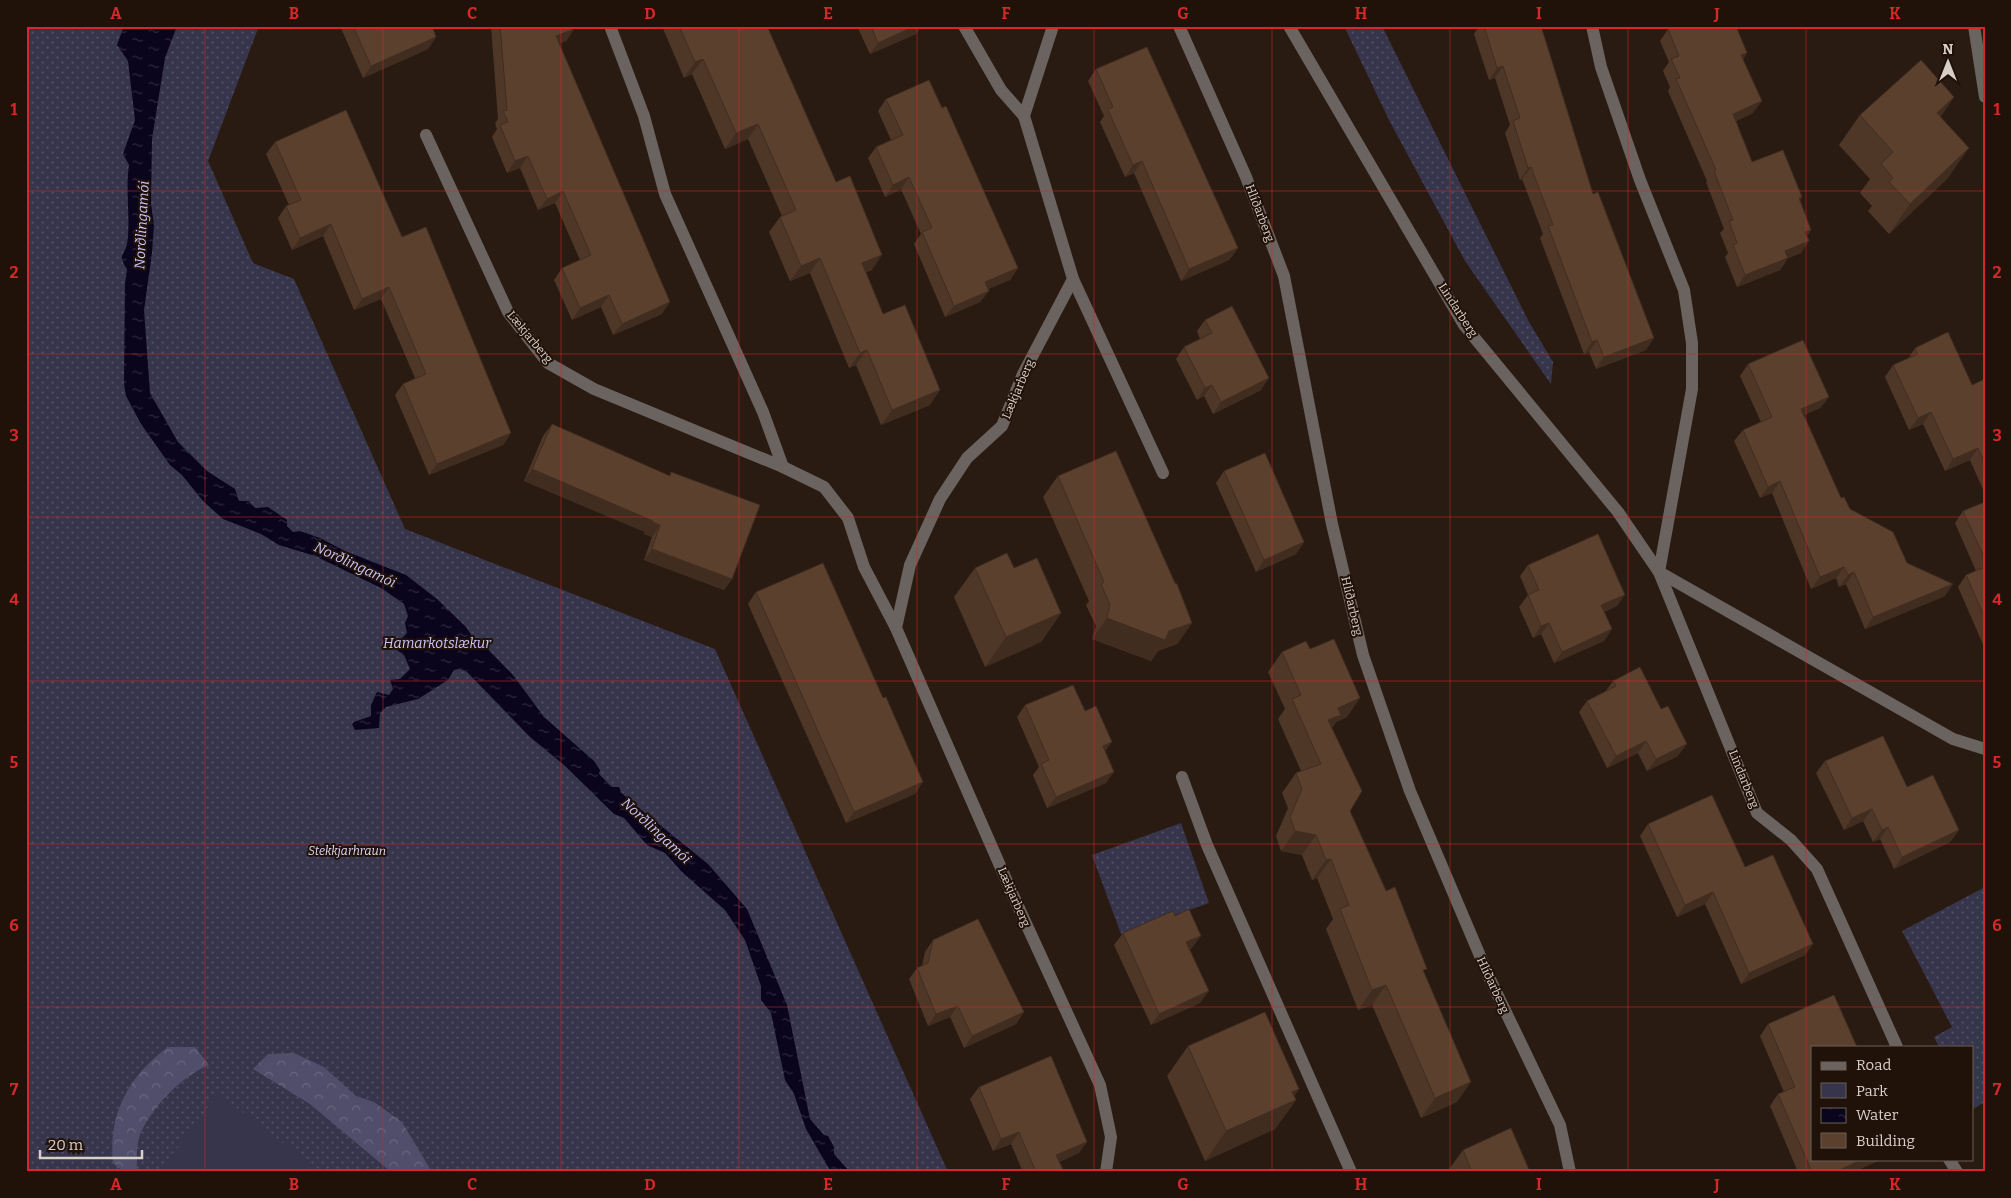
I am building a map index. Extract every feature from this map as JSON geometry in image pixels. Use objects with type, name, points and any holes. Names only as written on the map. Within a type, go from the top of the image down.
[{"type":"street","points":[[610,26],[644,116],[665,194],[763,412],[783,467]]},
{"type":"street","points":[[964,26],[1001,90],[1024,116],[1073,278],[1163,473]]},
{"type":"street","points":[[1024,116],[1052,26]]},
{"type":"street","name":"Hlíðarberg","points":[[1179,26],[1246,177],[1284,276],[1332,524],[1363,655],[1410,791],[1489,977],[1560,1125],[1570,1172]]},
{"type":"street","name":"Lindarberg","points":[[1289,26],[1464,325],[1618,512],[1659,572],[1757,813],[1790,840],[1817,869],[1897,1046]]},
{"type":"street","points":[[1592,26],[1601,67],[1640,180],[1684,290],[1692,343],[1692,389],[1659,572]]},
{"type":"street","points":[[1974,26],[1985,97]]},
{"type":"street","name":"Lækjarberg","points":[[426,135],[508,312],[548,363],[594,389],[783,467],[824,487],[848,518],[864,567],[896,628],[1012,893],[1100,1085],[1111,1138],[1106,1172]]},
{"type":"street","name":"Lækjarberg","points":[[896,628],[910,565],[940,499],[967,458],[1002,426],[1023,374],[1073,278]]},
{"type":"street","name":"Lindarberg","points":[[1659,572],[1953,739],[1985,749]]},
{"type":"street","points":[[1182,777],[1207,845],[1351,1172]]},
{"type":"street","points":[[1950,1160],[1956,1172]]},
{"type":"green space","name":"Stekkjarhraun","points":[[26,26],[259,26],[208,161],[253,263],[294,279],[405,529],[715,649],[948,1172],[26,1172]]},
{"type":"green space","points":[[1344,26],[1382,26],[1529,322],[1553,362],[1551,384],[1465,261],[1390,122]]},
{"type":"green space","points":[[1181,823],[1209,903],[1121,934],[1092,855]]},
{"type":"green space","points":[[1985,887],[1985,1102],[1974,1108],[1974,1046],[1938,1046],[1934,1037],[1952,1027],[1902,931]]},
{"type":"green space","points":[[168,1047],[195,1047],[209,1065],[189,1076],[161,1102],[139,1136],[137,1170],[122,1170],[113,1163],[112,1145],[118,1112],[132,1083],[142,1070]]},
{"type":"green space","points":[[294,1053],[324,1067],[356,1096],[374,1102],[402,1122],[432,1172],[391,1172],[310,1104],[253,1069],[268,1054]]},
{"type":"green space","points":[[218,1094],[322,1172],[159,1172]]},
{"type":"water","name":"Hamarkotslækur","points":[[124,26],[177,26],[165,58],[152,139],[151,203],[154,225],[144,310],[150,393],[178,442],[207,471],[235,489],[239,501],[249,501],[255,508],[268,507],[287,520],[287,526],[293,532],[300,531],[320,538],[345,551],[406,575],[437,599],[466,627],[474,639],[478,639],[513,675],[544,717],[594,761],[600,770],[599,774],[612,787],[619,787],[628,799],[708,864],[747,909],[787,1005],[810,1119],[824,1135],[828,1136],[834,1147],[834,1154],[850,1172],[831,1172],[806,1129],[794,1094],[785,1080],[771,1013],[761,1000],[761,986],[745,940],[725,910],[682,872],[665,853],[647,845],[624,818],[614,814],[564,765],[530,737],[467,672],[459,669],[454,670],[448,680],[418,699],[386,707],[380,713],[379,728],[355,730],[352,724],[354,722],[371,716],[371,705],[377,692],[389,695],[393,689],[390,680],[400,679],[410,669],[404,655],[397,650],[397,643],[407,633],[405,623],[408,616],[404,604],[381,588],[315,556],[279,545],[261,534],[223,519],[203,501],[182,475],[170,465],[141,424],[126,396],[124,384],[125,284],[127,269],[122,256],[126,248],[128,234],[129,165],[123,154],[135,120],[128,61],[117,45]]},
{"type":"building","points":[[353,26],[432,26],[436,37],[371,66]]},
{"type":"building","points":[[500,26],[573,26],[574,29],[556,36],[670,302],[622,324],[609,295],[580,308],[562,268],[591,255],[563,191],[547,199],[528,156],[515,161],[500,125],[508,122],[503,111],[507,110]]},
{"type":"building","points":[[679,26],[767,26],[836,182],[850,176],[882,255],[862,263],[883,314],[905,305],[940,390],[892,410],[867,350],[860,353],[820,258],[801,266],[780,217],[796,210],[758,124],[736,133],[703,59],[695,62]]},
{"type":"building","points":[[871,26],[915,26],[878,43]]},
{"type":"building","points":[[1484,26],[1541,26],[1593,194],[1598,192],[1654,338],[1604,357],[1597,340],[1592,342],[1548,226],[1553,225],[1531,167],[1528,168],[1513,121],[1520,118],[1503,66],[1497,68]]},
{"type":"building","points":[[1674,26],[1736,26],[1747,53],[1741,55],[1762,101],[1733,114],[1752,162],[1783,150],[1802,197],[1799,198],[1811,230],[1805,232],[1809,241],[1785,251],[1788,258],[1745,275],[1733,245],[1737,243],[1729,221],[1733,220],[1714,171],[1716,170],[1676,79],[1680,78],[1671,59],[1679,56],[1668,29]]},
{"type":"building","points":[[1147,47],[1238,248],[1189,269],[1142,161],[1133,165],[1108,110],[1113,107],[1096,69]]},
{"type":"building","points":[[1921,60],[1954,97],[1937,113],[1969,148],[1910,204],[1889,182],[1893,178],[1881,164],[1893,152],[1860,115]]},
{"type":"building","points":[[929,80],[942,108],[946,106],[1018,268],[985,282],[989,291],[954,306],[922,232],[932,228],[909,177],[893,185],[876,147],[903,135],[886,99]]},
{"type":"building","points":[[346,110],[402,237],[426,227],[511,433],[437,464],[403,384],[426,374],[389,287],[362,299],[331,224],[300,238],[286,206],[301,200],[275,142]]},
{"type":"building","points":[[1232,306],[1269,378],[1221,402],[1212,385],[1205,388],[1184,347],[1212,333],[1205,320]]},
{"type":"building","points":[[1948,332],[1972,385],[1985,379],[1985,464],[1978,448],[1953,459],[1931,412],[1918,418],[1893,365],[1918,354],[1915,348]]},
{"type":"building","points":[[1803,340],[1829,397],[1801,409],[1841,498],[1844,497],[1850,509],[1893,532],[1907,563],[1953,584],[1873,617],[1854,572],[1848,575],[1844,567],[1820,577],[1780,481],[1768,487],[1743,430],[1772,417],[1748,364]]},
{"type":"building","points":[[552,424],[670,476],[671,472],[760,505],[732,579],[652,549],[660,525],[653,521],[532,469]]},
{"type":"building","points":[[1116,451],[1177,584],[1192,623],[1169,631],[1165,640],[1107,618],[1110,605],[1101,584],[1104,582],[1058,476]]},
{"type":"building","points":[[1265,453],[1304,542],[1264,560],[1224,471]]},
{"type":"building","points":[[1985,502],[1985,559],[1963,511]]},
{"type":"building","points":[[1598,534],[1625,595],[1601,605],[1612,629],[1562,652],[1549,623],[1541,626],[1528,595],[1539,590],[1528,565]]},
{"type":"building","points":[[1007,553],[1014,568],[1037,558],[1061,613],[1006,637],[975,568]]},
{"type":"building","points":[[823,563],[883,698],[886,697],[923,782],[854,812],[756,592]]},
{"type":"building","points":[[1985,567],[1985,618],[1966,575]]},
{"type":"building","points":[[1334,639],[1360,698],[1338,708],[1341,715],[1328,720],[1362,791],[1350,811],[1386,891],[1395,887],[1427,969],[1423,970],[1471,1082],[1435,1098],[1386,985],[1372,990],[1340,909],[1349,905],[1331,859],[1326,860],[1316,835],[1295,831],[1290,817],[1302,789],[1296,773],[1321,764],[1292,699],[1301,695],[1282,652],[1306,641],[1310,649]]},
{"type":"building","points":[[1640,667],[1661,709],[1668,706],[1687,744],[1656,759],[1646,741],[1616,756],[1587,701],[1616,686],[1613,681]]},
{"type":"building","points":[[1073,685],[1085,711],[1096,706],[1112,742],[1103,746],[1114,772],[1056,797],[1041,764],[1049,760],[1025,705]]},
{"type":"building","points":[[1883,736],[1907,787],[1933,775],[1959,830],[1902,857],[1888,827],[1882,830],[1872,809],[1852,818],[1825,761]]},
{"type":"building","points":[[1712,795],[1745,867],[1773,855],[1813,944],[1749,973],[1713,892],[1685,905],[1648,824]]},
{"type":"building","points":[[1189,909],[1201,936],[1186,942],[1209,991],[1159,1014],[1123,933],[1173,911],[1175,916]]},
{"type":"building","points":[[978,919],[1024,1012],[972,1036],[958,1006],[936,1014],[917,968],[928,963],[933,940]]},
{"type":"building","points":[[1834,995],[1857,1046],[1811,1046],[1811,1160],[1861,1160],[1835,1172],[1812,1172],[1778,1094],[1795,1087],[1768,1024]]},
{"type":"building","points":[[1265,1012],[1299,1089],[1292,1092],[1296,1100],[1226,1131],[1188,1046]]},
{"type":"building","points":[[1051,1056],[1087,1142],[1056,1155],[1064,1172],[1036,1172],[1019,1132],[1001,1139],[979,1087]]},
{"type":"building","points":[[1511,1128],[1530,1172],[1472,1172],[1463,1150]]},
{"type":"water label","name":"Norðlingamói","points":[[142,225]]},
{"type":"water label","name":"Norðlingamói","points":[[355,565]]},
{"type":"water label","name":"Norðlingamói","points":[[656,831]]}]
